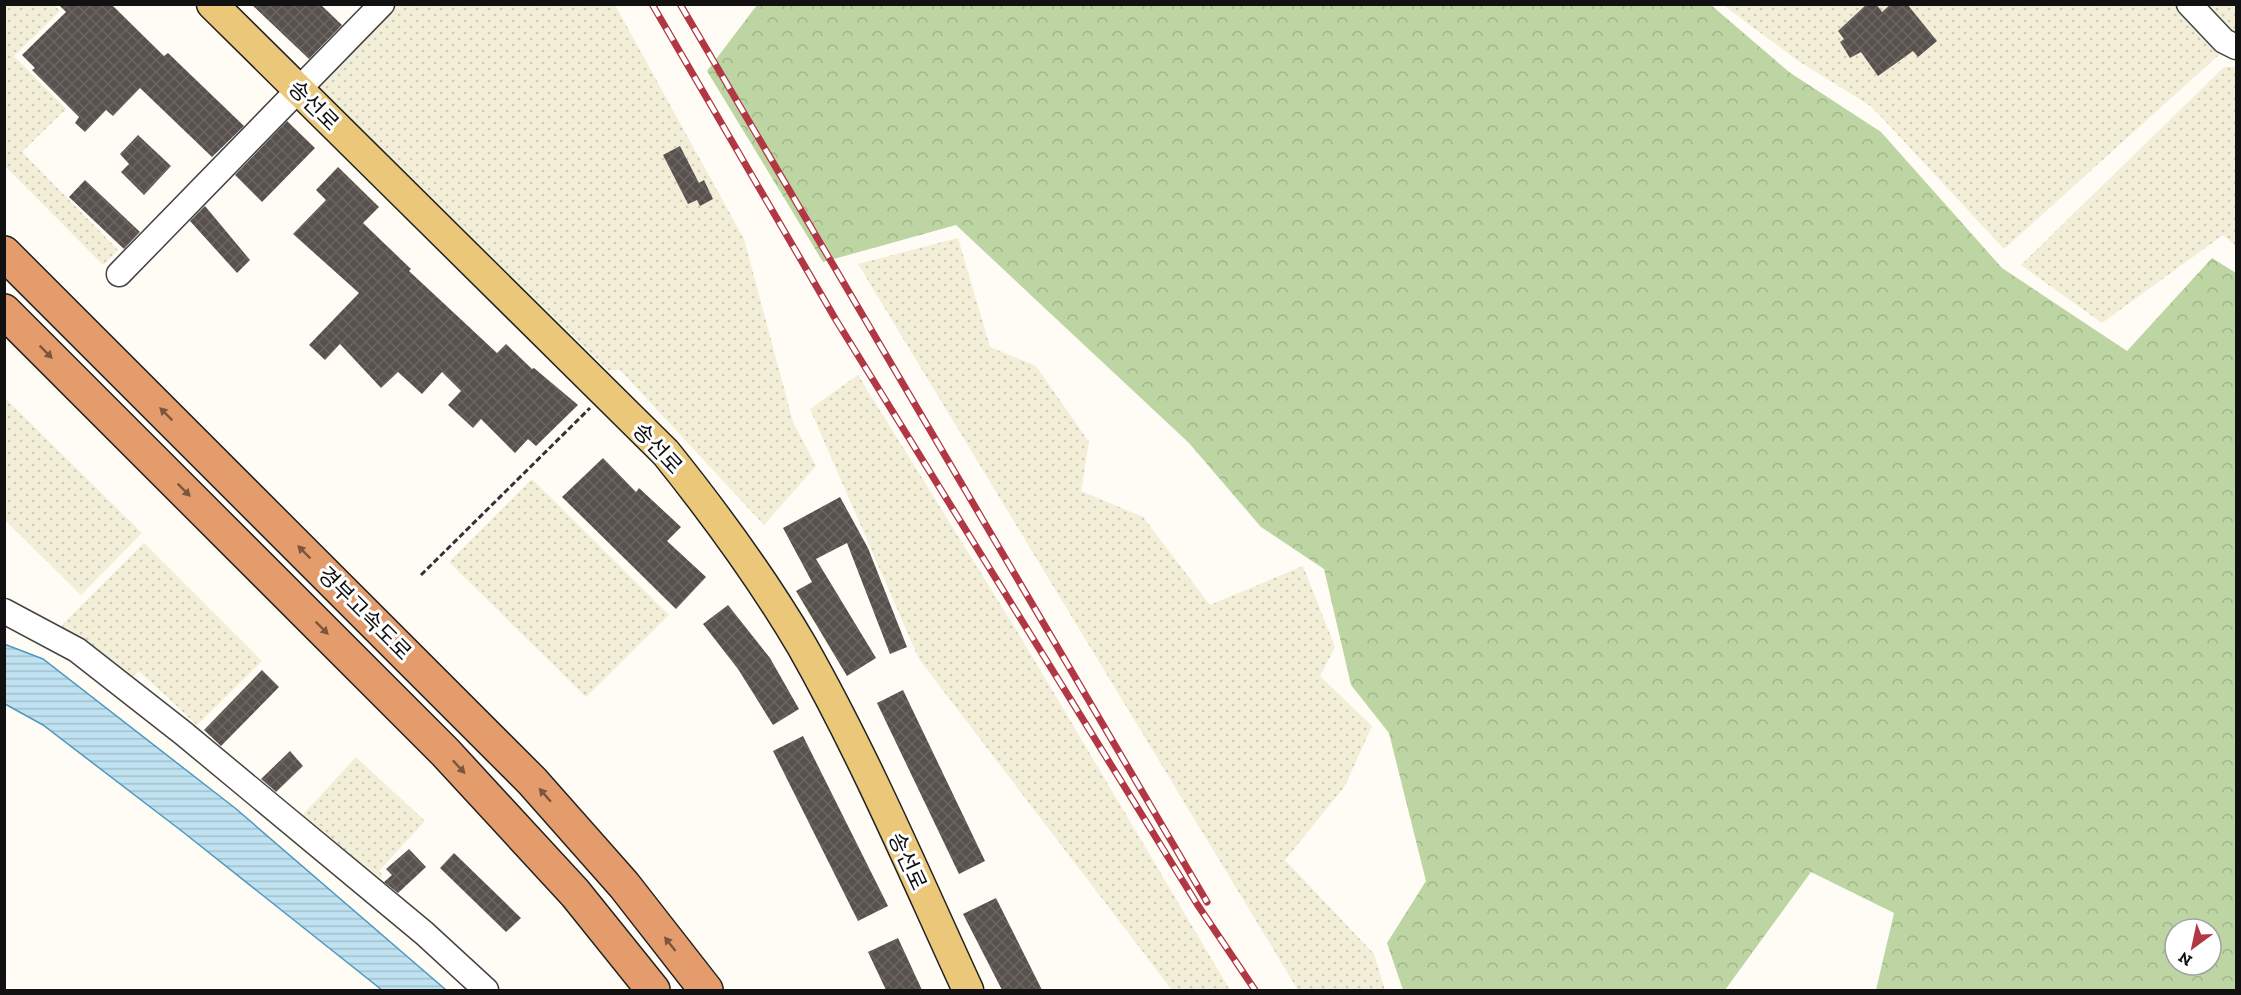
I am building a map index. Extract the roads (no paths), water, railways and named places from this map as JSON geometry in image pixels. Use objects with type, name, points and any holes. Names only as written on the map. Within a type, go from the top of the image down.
[{"type":"highway","name":"경부고속도로","points":[[4,253],[532,781],[624,885],[706,990]]},
{"type":"highway","name":"경부고속도로","points":[[4,311],[445,752],[575,893],[653,990]]},
{"type":"main road","name":"송선로","points":[[212,4],[666,453],[712,510],[801,646],[872,782],[968,990]]},
{"type":"street","points":[[119,274],[382,4]]},
{"type":"street","points":[[2189,4],[2224,41],[2236,47]]},
{"type":"street","points":[[4,610],[77,651],[183,733],[424,933],[486,990]]},
{"type":"water","points":[[4,644],[43,659],[235,808],[446,990],[382,990],[183,832],[43,725],[5,704]]},
{"type":"railway","points":[[652,4],[836,320],[1197,904],[1255,990]]},
{"type":"railway","points":[[680,4],[1207,902]]}]
